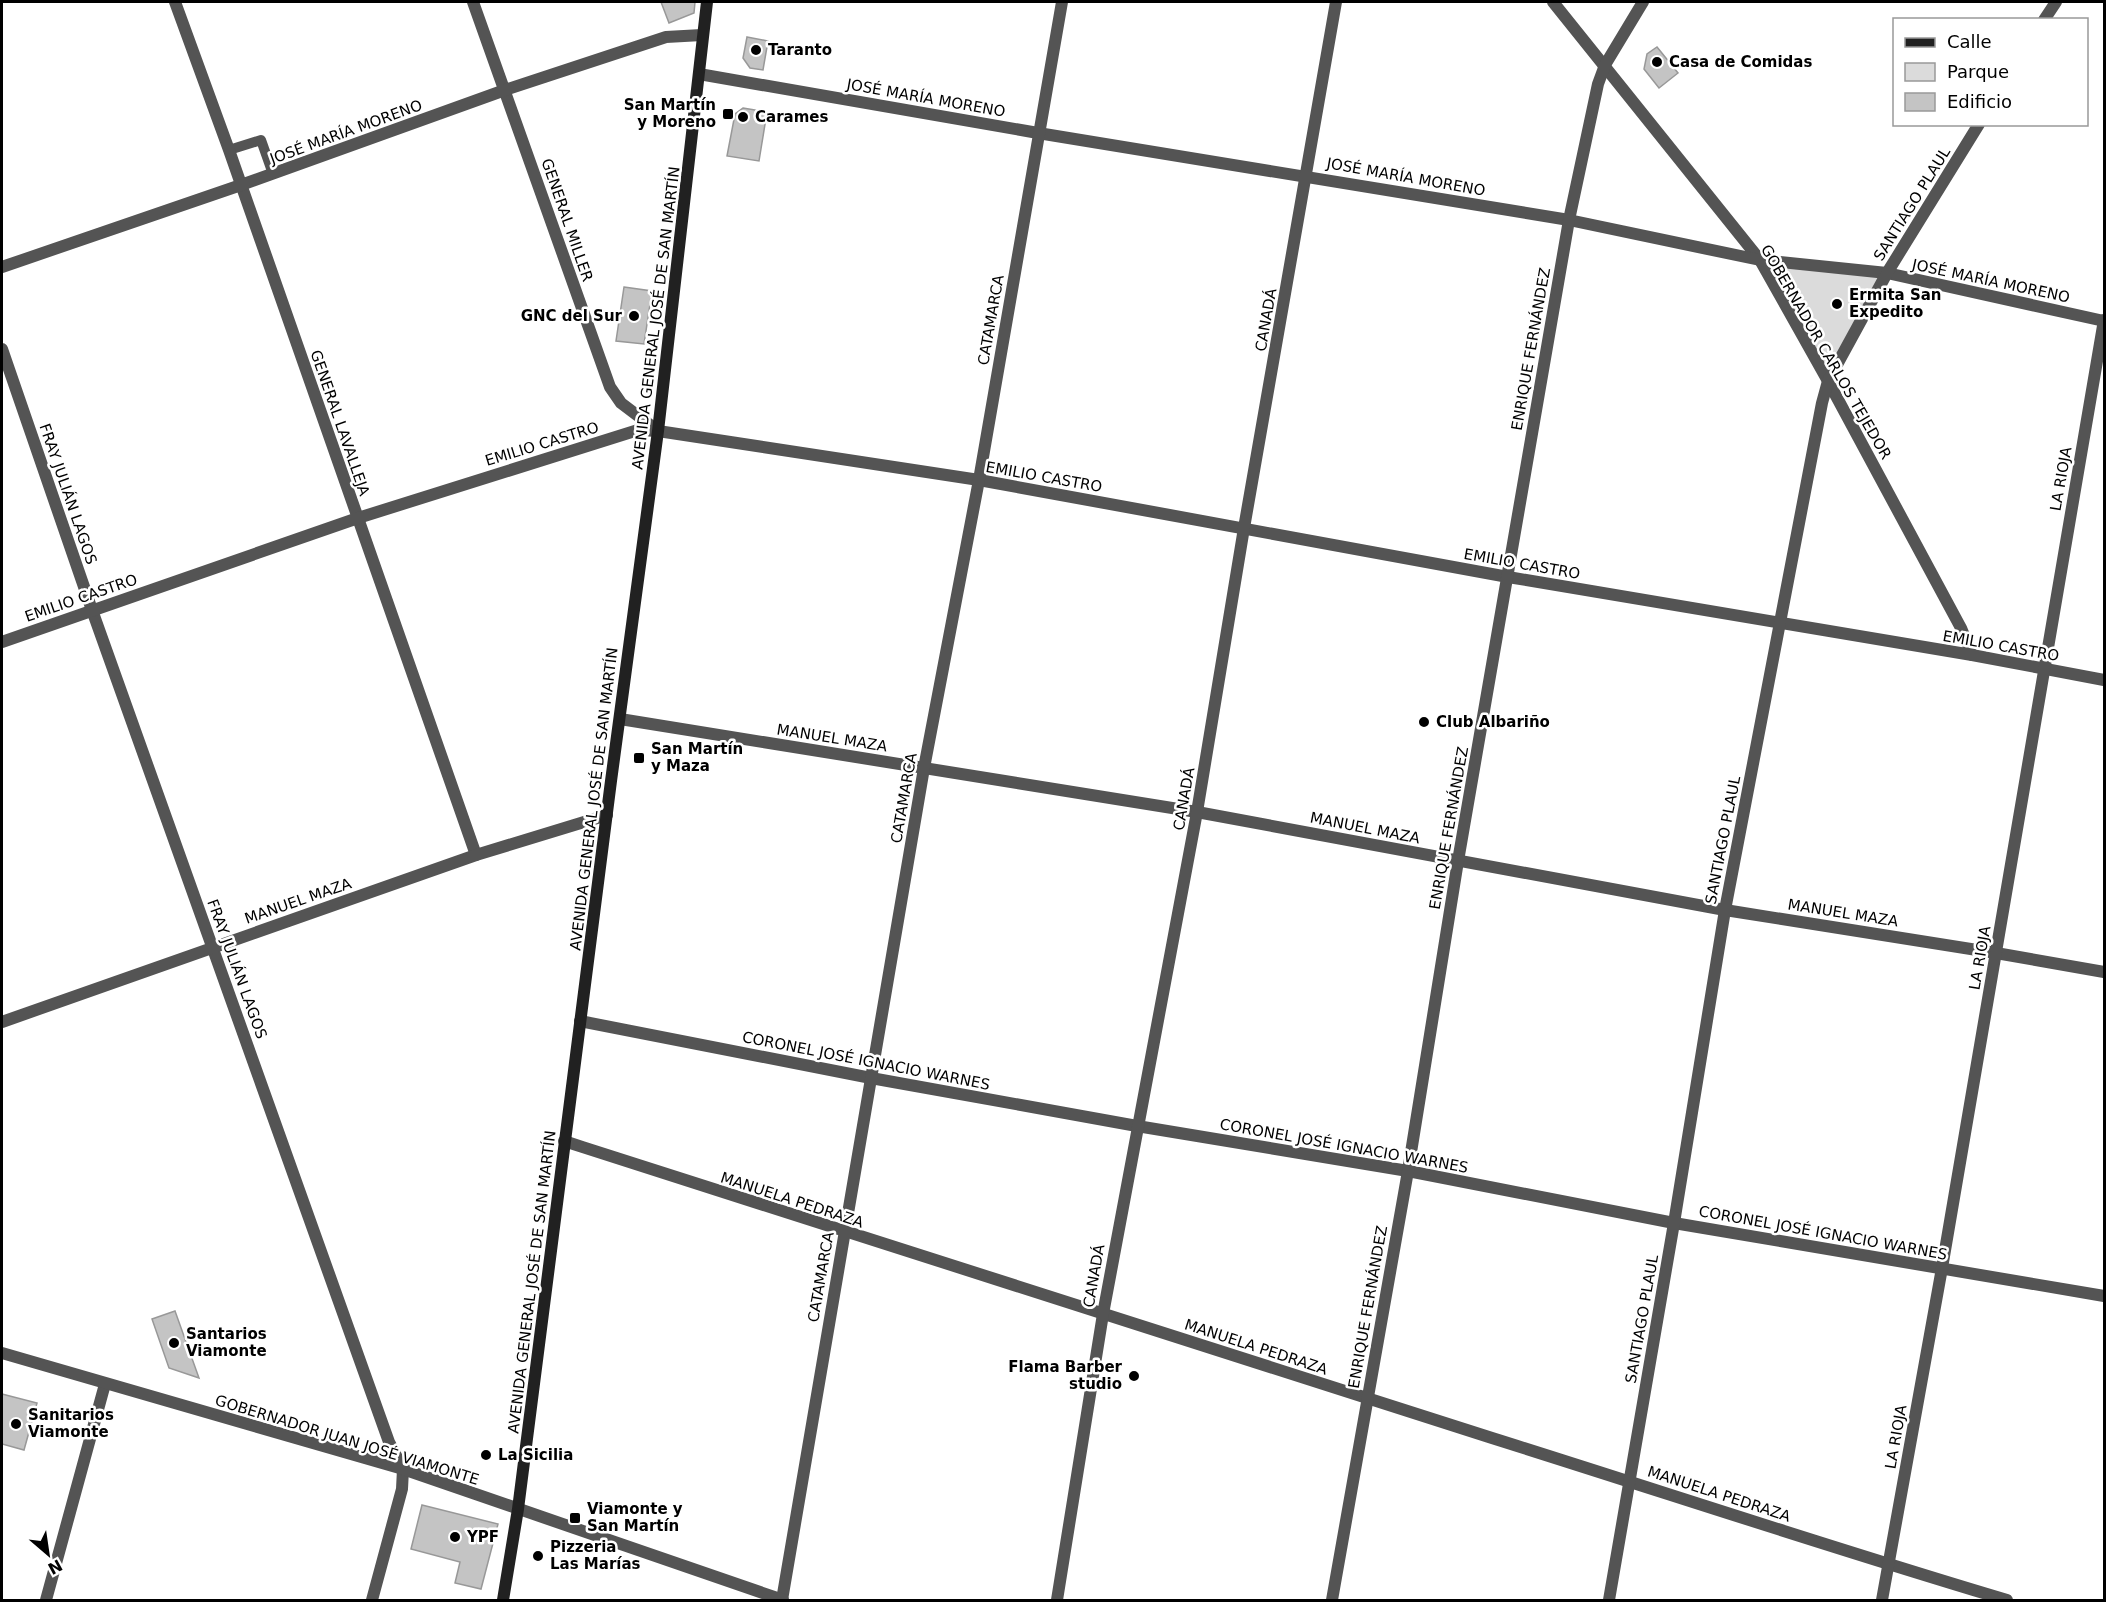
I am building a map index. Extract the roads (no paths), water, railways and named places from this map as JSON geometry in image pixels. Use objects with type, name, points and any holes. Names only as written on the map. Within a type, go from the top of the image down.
[{"type":"main road","name":"AVENIDA GENERAL JOSÉ DE SAN MARTÍN","points":[[503,1600],[518,1509],[658,431],[707,2]]},
{"type":"street","name":"GENERAL LAVALLEJA","points":[[175,2],[476,855]]},
{"type":"street","name":"GENERAL MILLER","points":[[473,2],[610,387],[621,404],[658,431]]},
{"type":"street","name":"CATAMARCA","points":[[782,1600],[924,768],[979,480],[1062,2]]},
{"type":"street","name":"CANADÁ","points":[[1057,1600],[1103,1314],[1197,812],[1335,2]]},
{"type":"street","name":"GOBERNADOR CARLOS TEJEDOR","points":[[1553,2],[1760,260],[1828,381],[1955,618],[1972,655]]},
{"type":"street","name":"ENRIQUE FERNÁNDEZ","points":[[1332,1600],[1408,1171],[1458,861],[1569,220],[1598,84],[1605,64],[1643,2]]},
{"type":"street","points":[[2045,18],[2056,2]]},
{"type":"street","name":"JOSÉ MARÍA MORENO","points":[[2,267],[273,174],[505,90],[666,37],[702,35]]},
{"type":"street","name":"JOSÉ MARÍA MORENO","points":[[699,74],[1038,133],[1569,220],[1760,260],[1887,273],[2104,321]]},
{"type":"street","name":"SANTIAGO PLAUL","points":[[1609,1600],[1725,910],[1822,403],[1828,381],[1887,273],[1978,126]]},
{"type":"street","name":"LA RIOJA","points":[[1882,1600],[1942,1268],[2104,321]]},
{"type":"street","name":"FRAY JULIÁN LAGOS","points":[[2,349],[92,610],[389,1442],[403,1469]]},
{"type":"street","name":"EMILIO CASTRO","points":[[2,642],[358,518],[638,430],[658,431],[979,480],[1508,577],[1972,655],[2104,680]]},
{"type":"street","name":"MANUEL MAZA","points":[[620,719],[1197,812],[1725,910],[2104,972]]},
{"type":"street","name":"MANUEL MAZA","points":[[2,1022],[476,855],[607,815]]},
{"type":"street","name":"CORONEL JOSÉ IGNACIO WARNES","points":[[580,1021],[871,1078],[1137,1126],[1408,1171],[1674,1223],[2104,1296]]},
{"type":"street","name":"MANUELA PEDRAZA","points":[[564,1142],[1888,1565],[2007,1600]]},
{"type":"street","name":"GOBERNADOR JUAN JOSÉ VIAMONTE","points":[[2,1353],[403,1469],[782,1600]]},
{"type":"street","points":[[46,1600],[105,1384]]},
{"type":"street","points":[[372,1600],[398,1509],[403,1469]]},
{"type":"lane","points":[[229,150],[261,140],[273,174]]},
{"type":"place","name":"Taranto","points":[[756,50]]},
{"type":"place","name":"Casa de Comidas","points":[[1657,62]]},
{"type":"place","name":"San Martín y Moreno","points":[[728,114]]},
{"type":"place","name":"Carames","points":[[743,117]]},
{"type":"place","name":"Ermita San Expedito","points":[[1837,304]]},
{"type":"place","name":"GNC del Sur","points":[[634,316]]},
{"type":"place","name":"Club Albariño","points":[[1424,722]]},
{"type":"place","name":"San Martín y Maza","points":[[639,758]]},
{"type":"place","name":"Santarios Viamonte","points":[[174,1343]]},
{"type":"place","name":"Flama Barber studio","points":[[1134,1376]]},
{"type":"place","name":"Sanitarios Viamonte","points":[[16,1424]]},
{"type":"place","name":"La Sicilia","points":[[486,1455]]},
{"type":"place","name":"Viamonte y San Martín","points":[[575,1518]]},
{"type":"place","name":"YPF","points":[[455,1537]]},
{"type":"place","name":"Pizzeria Las Marías","points":[[538,1556]]}]
